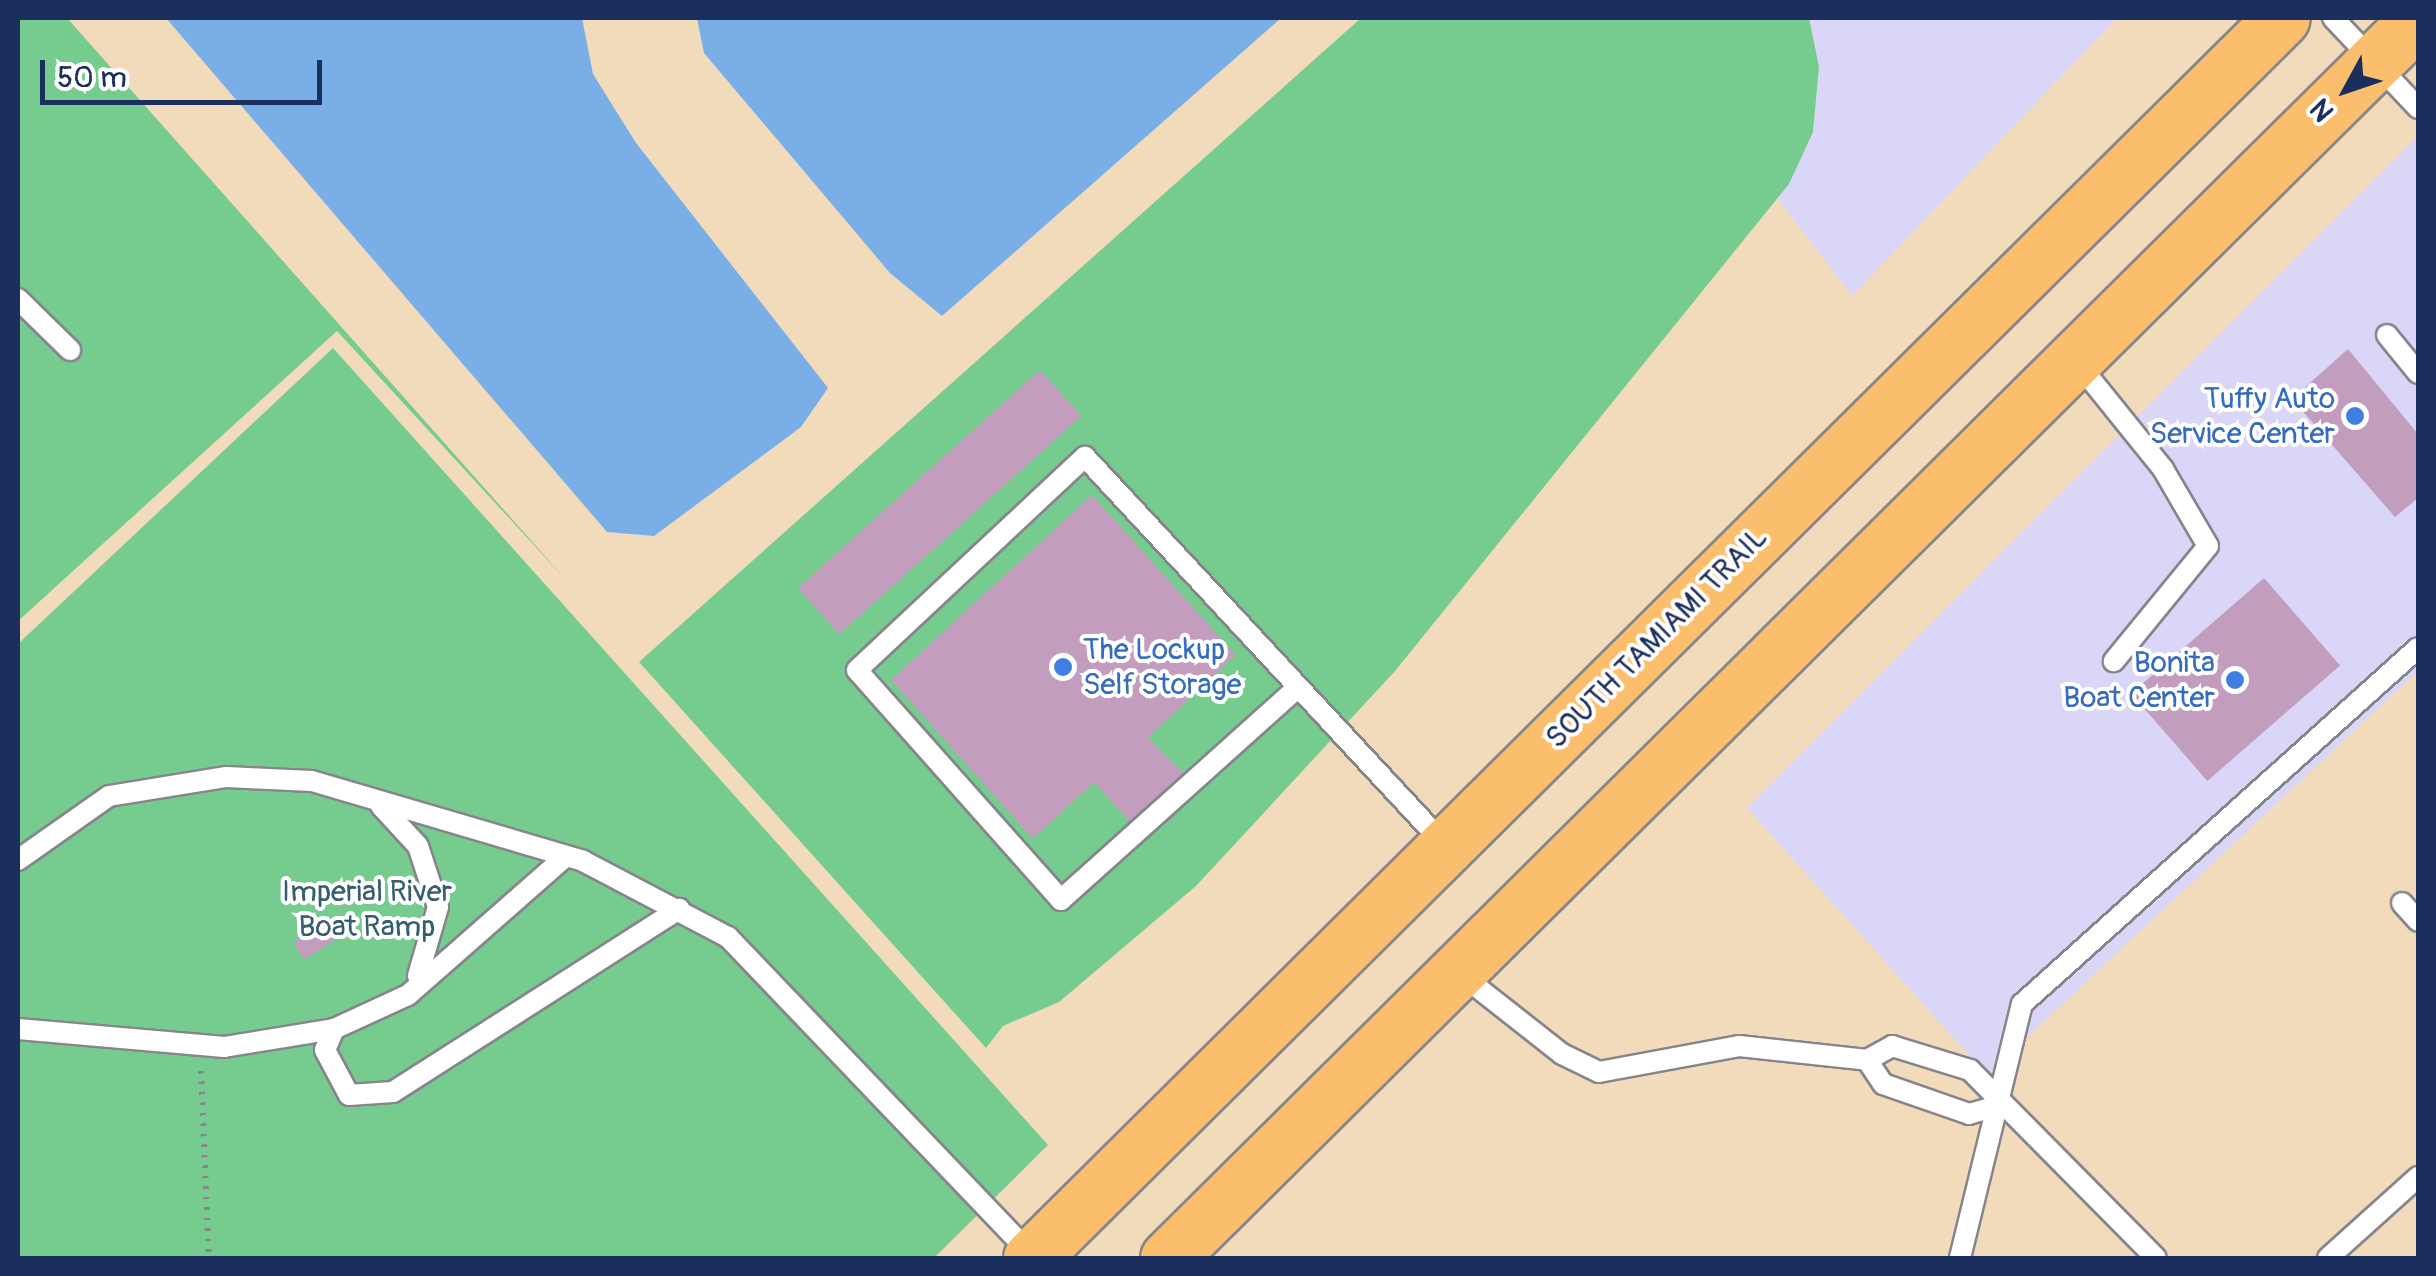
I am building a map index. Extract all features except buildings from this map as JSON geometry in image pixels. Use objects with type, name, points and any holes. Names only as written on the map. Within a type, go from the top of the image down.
[{"type":"main road","name":"SOUTH TAMIAMI TRAIL","points":[[1032,1257],[2282,18]]},
{"type":"main road","points":[[1168,1258],[2418,19]]},
{"type":"lane","points":[[2333,18],[2418,108]]},
{"type":"lane","points":[[18,299],[70,350]]},
{"type":"lane","points":[[2387,335],[2418,372]]},
{"type":"lane","points":[[2075,360],[2163,470],[2208,546],[2114,661]]},
{"type":"lane","points":[[1296,689],[1061,900],[856,670],[1085,456],[1296,689],[1447,846]]},
{"type":"lane","points":[[1960,1258],[2022,1004],[2418,648]]},
{"type":"lane","points":[[18,860],[108,796],[164,783],[312,781],[565,856],[679,909],[728,937],[1032,1257]]},
{"type":"lane","points":[[376,802],[418,846],[438,907],[428,958],[408,995]]},
{"type":"lane","points":[[18,1029],[200,1045],[334,1029],[408,995],[565,856]]},
{"type":"lane","points":[[2402,904],[2418,922]]},
{"type":"lane","points":[[334,1029],[325,1050],[349,1095],[393,1092],[679,909]]},
{"type":"lane","points":[[1458,972],[1562,1054],[1599,1072],[1739,1046],[1866,1060],[1892,1046],[1970,1070],[1997,1106],[2067,1162],[2156,1258]]},
{"type":"lane","points":[[1866,1060],[1884,1084],[1969,1114],[1997,1106]]},
{"type":"lane","points":[[2328,1258],[2418,1177]]},
{"type":"path","points":[[200,1045],[208,1258]]},
{"type":"shaded area","points":[[1809,18],[2117,18],[1852,296],[1777,198],[1813,132],[1819,67]]},
{"type":"shaded area","points":[[2418,136],[2418,671],[1987,1075],[1747,808]]},
{"type":"green space","points":[[18,18],[67,18],[567,581],[337,331],[18,621]]},
{"type":"green space","points":[[1361,18],[1809,18],[1819,67],[1813,132],[1789,184],[1395,671],[1196,886],[1059,1002],[1003,1026],[986,1048],[639,662]]},
{"type":"green space","name":"Imperial River Boat Ramp","points":[[333,348],[1048,1145],[934,1258],[18,1258],[18,644]]},
{"type":"water","points":[[166,18],[582,18],[593,74],[636,143],[828,388],[801,427],[654,536],[607,532]]},
{"type":"water","points":[[697,18],[1281,18],[942,316],[890,273],[704,53]]},
{"type":"place","name":"Tuffy Auto Service Center","points":[[2355,416]]},
{"type":"place","name":"The Lockup Self Storage","points":[[1063,667]]},
{"type":"place","name":"Bonita Boat Center","points":[[2235,680]]}]
